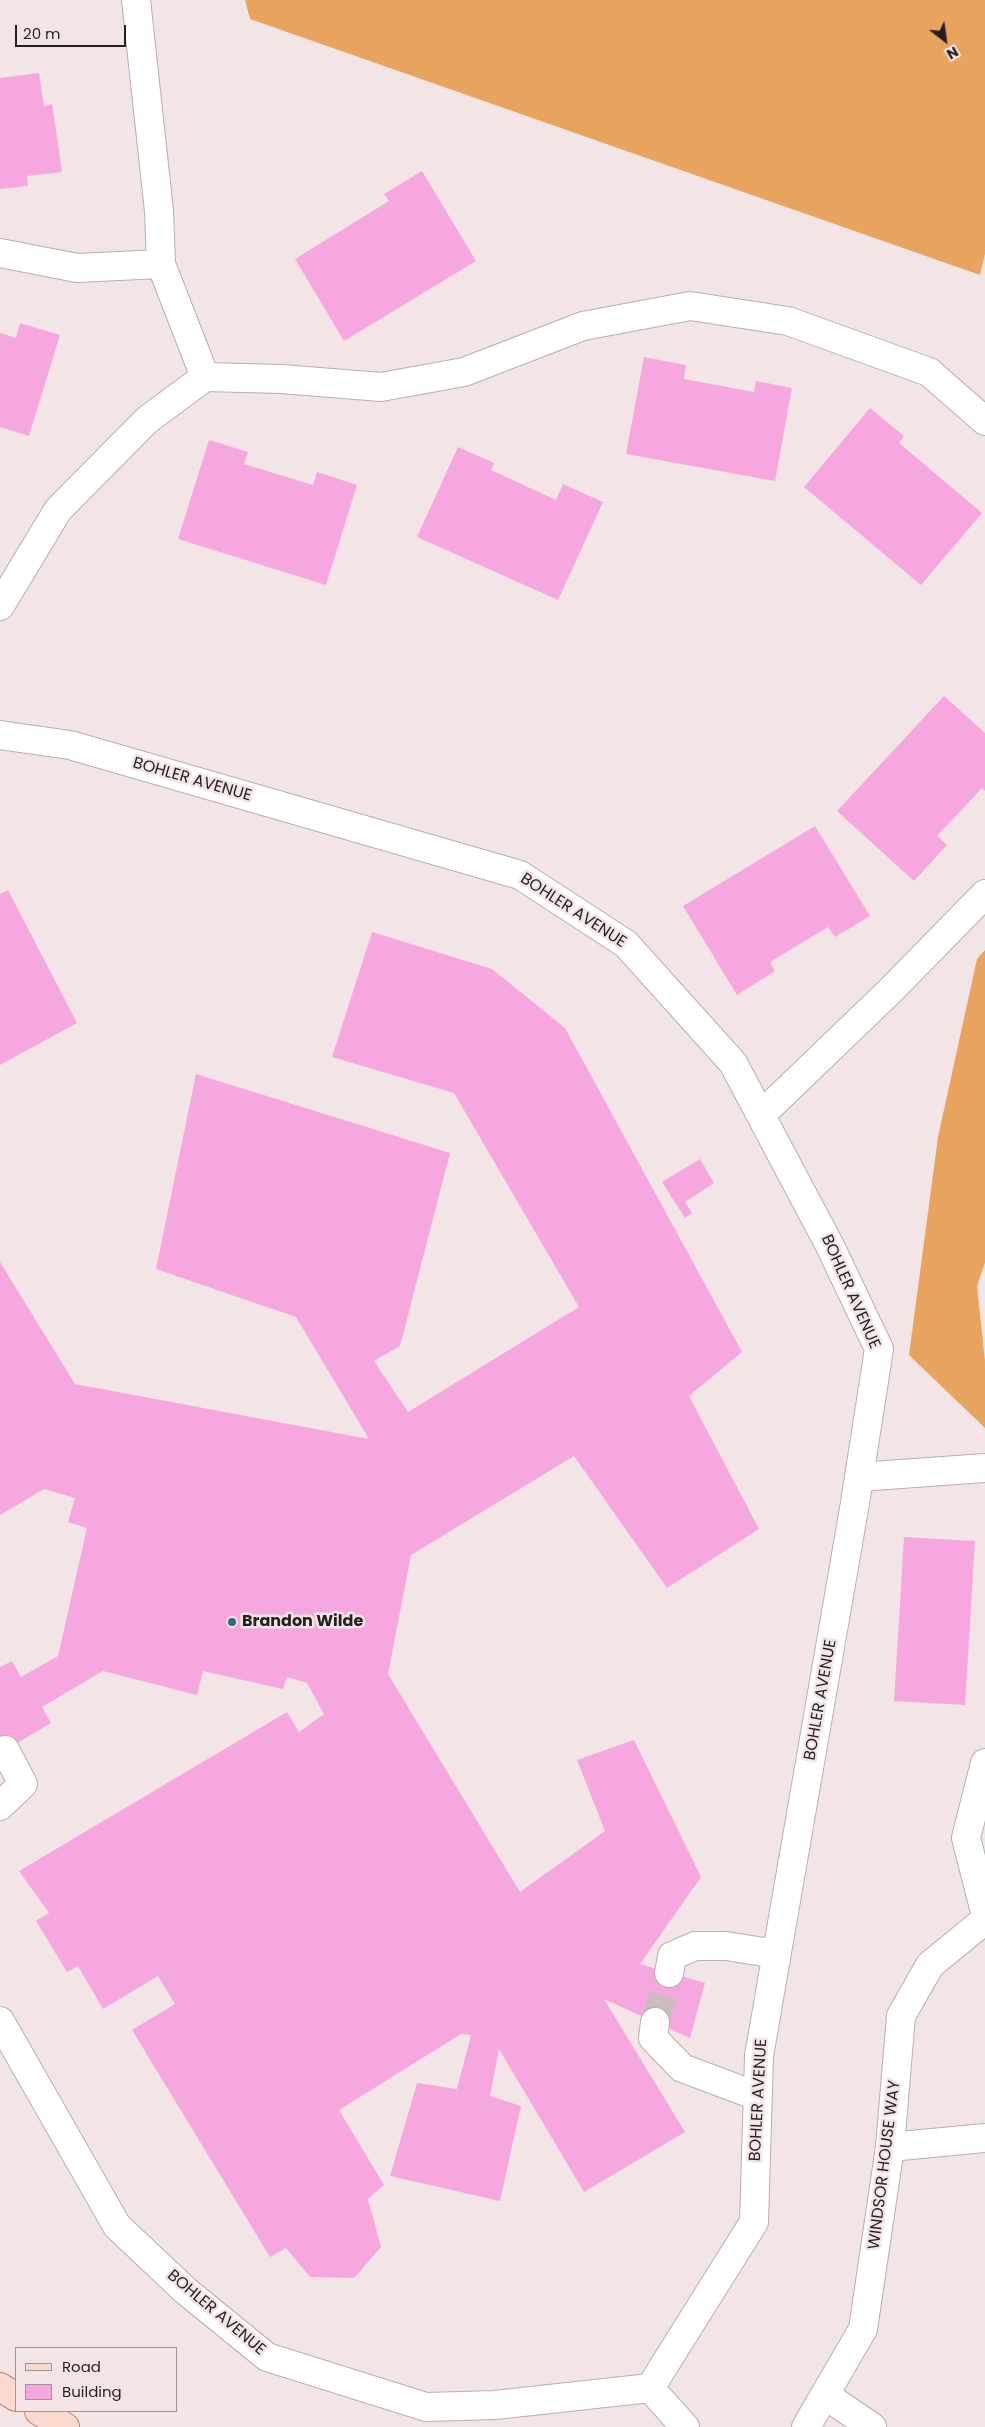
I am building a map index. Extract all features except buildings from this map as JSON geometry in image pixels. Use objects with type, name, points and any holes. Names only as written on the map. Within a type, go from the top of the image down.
[{"type":"main road","points":[[0,2386],[15,2396]]},
{"type":"main road","points":[[41,2412],[65,2427]]},
{"type":"street","points":[[136,0],[158,211],[161,264],[205,377]]},
{"type":"street","points":[[0,253],[77,268],[161,264]]},
{"type":"street","points":[[0,606],[58,510],[147,420],[205,377],[282,379],[381,387],[464,372],[583,326],[690,306],[788,321],[929,372],[985,421]]},
{"type":"street","name":"BOHLER AVENUE","points":[[0,735],[70,745],[520,875],[626,944],[733,1063],[830,1246],[879,1349],[859,1477],[758,2056],[754,2222],[650,2388],[495,2405],[426,2407],[267,2357],[186,2291],[117,2226],[0,2021]]},
{"type":"street","points":[[761,1115],[891,990],[985,894]]},
{"type":"street","points":[[859,1477],[985,1468]]},
{"type":"street","points":[[0,1806],[23,1784],[5,1750]]},
{"type":"street","points":[[985,1763],[966,1838],[985,1912]]},
{"type":"street","name":"WINDSOR HOUSE WAY","points":[[806,2427],[864,2329],[890,2147],[901,2016],[930,1965],[985,1920]]},
{"type":"street","points":[[669,1973],[672,1956],[695,1946],[726,1946],[776,1954]]},
{"type":"street","points":[[655,2022],[653,2038],[682,2068],[758,2096]]},
{"type":"street","points":[[890,2147],[985,2138]]},
{"type":"street","points":[[650,2388],[685,2427]]},
{"type":"street","points":[[825,2395],[872,2427]]},
{"type":"shaded area","points":[[245,0],[985,0],[985,254],[980,275],[250,19]]},
{"type":"shaded area","points":[[985,950],[985,1263],[977,1286],[985,1361],[985,1428],[909,1355],[938,1137],[977,959]]},
{"type":"tunnel","points":[[655,2022],[669,1973]]},
{"type":"place","name":"Brandon Wilde","points":[[232,1622]]}]
